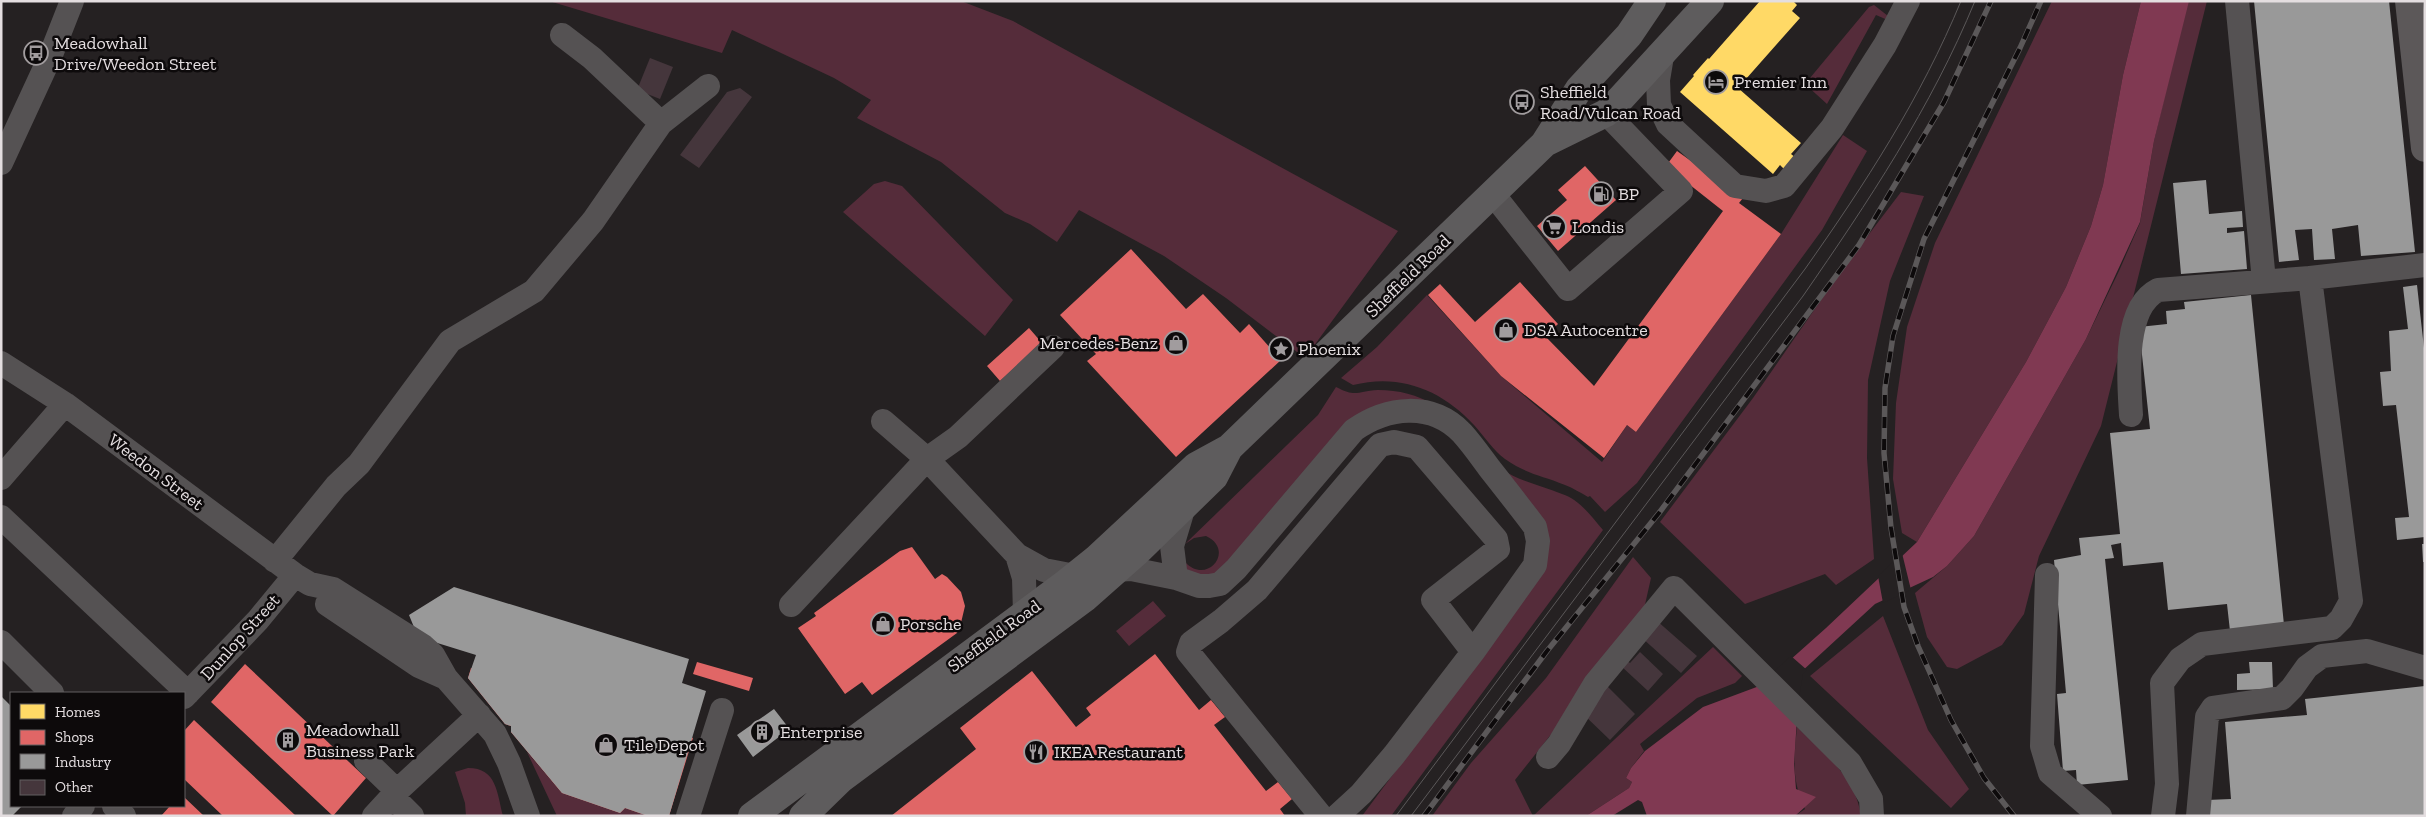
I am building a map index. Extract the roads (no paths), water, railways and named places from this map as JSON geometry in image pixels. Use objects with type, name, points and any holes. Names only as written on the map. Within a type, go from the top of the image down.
[{"type":"highway","points":[[2410,1],[2425,148]]},
{"type":"main road","points":[[1544,144],[1579,89],[1630,35],[1652,1]]},
{"type":"main road","points":[[1544,144],[1606,113],[1662,56],[1710,1]]},
{"type":"main road","name":"Sheffield Road","points":[[752,816],[855,737],[1075,576],[1096,559],[1196,466],[1229,448],[1544,144]]},
{"type":"main road","name":"Sheffield Road","points":[[802,816],[841,779],[1010,656],[1085,598],[1214,477],[1229,448]]},
{"type":"street","points":[[1,163],[35,92],[72,1]]},
{"type":"street","points":[[1662,56],[1658,80],[1659,105],[1668,124],[1735,186],[1766,191],[1784,186],[1832,128],[1886,45],[1908,1]]},
{"type":"street","points":[[2237,1],[2264,281]]},
{"type":"street","points":[[562,35],[592,58],[661,123]]},
{"type":"street","points":[[275,561],[336,486],[359,464],[450,341],[534,291],[593,221],[661,123],[708,86]]},
{"type":"street","points":[[1493,194],[1568,289],[1680,191],[1606,113]]},
{"type":"street","points":[[2131,415],[2127,364],[2137,317],[2144,301],[2150,294],[2158,290],[2310,278],[2425,265]]},
{"type":"street","points":[[2164,816],[2167,784],[2162,683],[2180,659],[2202,644],[2332,628],[2341,619],[2351,601],[2310,278]]},
{"type":"street","points":[[791,605],[927,459],[958,436],[1053,347]]},
{"type":"street","name":"Weedon Street","points":[[1,363],[65,404],[275,561],[302,579],[333,589],[423,646],[433,655],[446,678],[495,734],[509,763],[528,816]]},
{"type":"street","points":[[1,478],[65,404]]},
{"type":"street","points":[[1115,570],[1131,570],[1176,578],[1199,586],[1220,584],[1236,569],[1354,430],[1368,420],[1384,414],[1420,411],[1435,415],[1461,432],[1535,527],[1538,541],[1535,565],[1473,652],[1394,755],[1336,815],[1188,652],[1191,643],[1227,616],[1256,590],[1380,445],[1394,442],[1417,447],[1496,539],[1498,549],[1433,600],[1473,652]]},
{"type":"street","points":[[883,421],[927,459],[1017,555],[1044,570],[1075,576]]},
{"type":"street","points":[[1176,578],[1172,546],[1184,506]]},
{"type":"street","points":[[1,517],[183,692]]},
{"type":"street","points":[[1017,555],[1024,578],[1025,614]]},
{"type":"street","points":[[2046,575],[2042,746],[2050,773],[2100,816]]},
{"type":"street","name":"Dunlop Street","points":[[186,695],[258,620],[302,579]]},
{"type":"street","points":[[1548,757],[1559,744],[1596,684],[1674,588],[1850,763],[1871,799],[1872,816]]},
{"type":"street","points":[[1,642],[51,692]]},
{"type":"street","points":[[2198,816],[2207,717],[2213,708],[2282,698],[2292,688],[2306,667],[2322,656],[2367,651],[2425,668]]},
{"type":"street","points":[[688,816],[722,710]]},
{"type":"street","points":[[374,816],[394,794],[479,715]]},
{"type":"street","points":[[366,761],[412,816]]},
{"type":"street","points":[[115,807],[124,816]]},
{"type":"tram line","points":[[1396,816],[1805,269],[1870,172],[1910,106],[1961,1]]},
{"type":"tram line","points":[[1411,816],[1803,296],[1874,190],[1918,117],[1958,41],[1975,1]]},
{"type":"railway","points":[[1424,816],[1547,651],[1659,513],[1859,245],[1944,102],[1991,1]]},
{"type":"railway","points":[[2014,816],[1984,778],[1951,720],[1918,646],[1904,607],[1891,528],[1884,453],[1885,388],[1893,336],[1924,239],[2020,48],[2041,1]]},
{"type":"place","name":"Meadowhall Drive/Weedon Street","points":[[36,53]]},
{"type":"place","name":"Premier Inn","points":[[1716,82]]},
{"type":"place","name":"Sheffield Road/Vulcan Road","points":[[1522,102]]},
{"type":"place","name":"BP","points":[[1601,194]]},
{"type":"place","name":"Londis","points":[[1554,227]]},
{"type":"place","name":"DSA Autocentre","points":[[1506,330]]},
{"type":"place","name":"Mercedes-Benz","points":[[1176,343]]},
{"type":"place","name":"Phoenix","points":[[1281,349]]},
{"type":"place","name":"Porsche","points":[[883,624]]},
{"type":"place","name":"Enterprise","points":[[762,732]]},
{"type":"place","name":"Meadowhall Business Park","points":[[288,740]]},
{"type":"place","name":"Tile Depot","points":[[606,745]]},
{"type":"place","name":"IKEA Restaurant","points":[[1036,752]]}]
